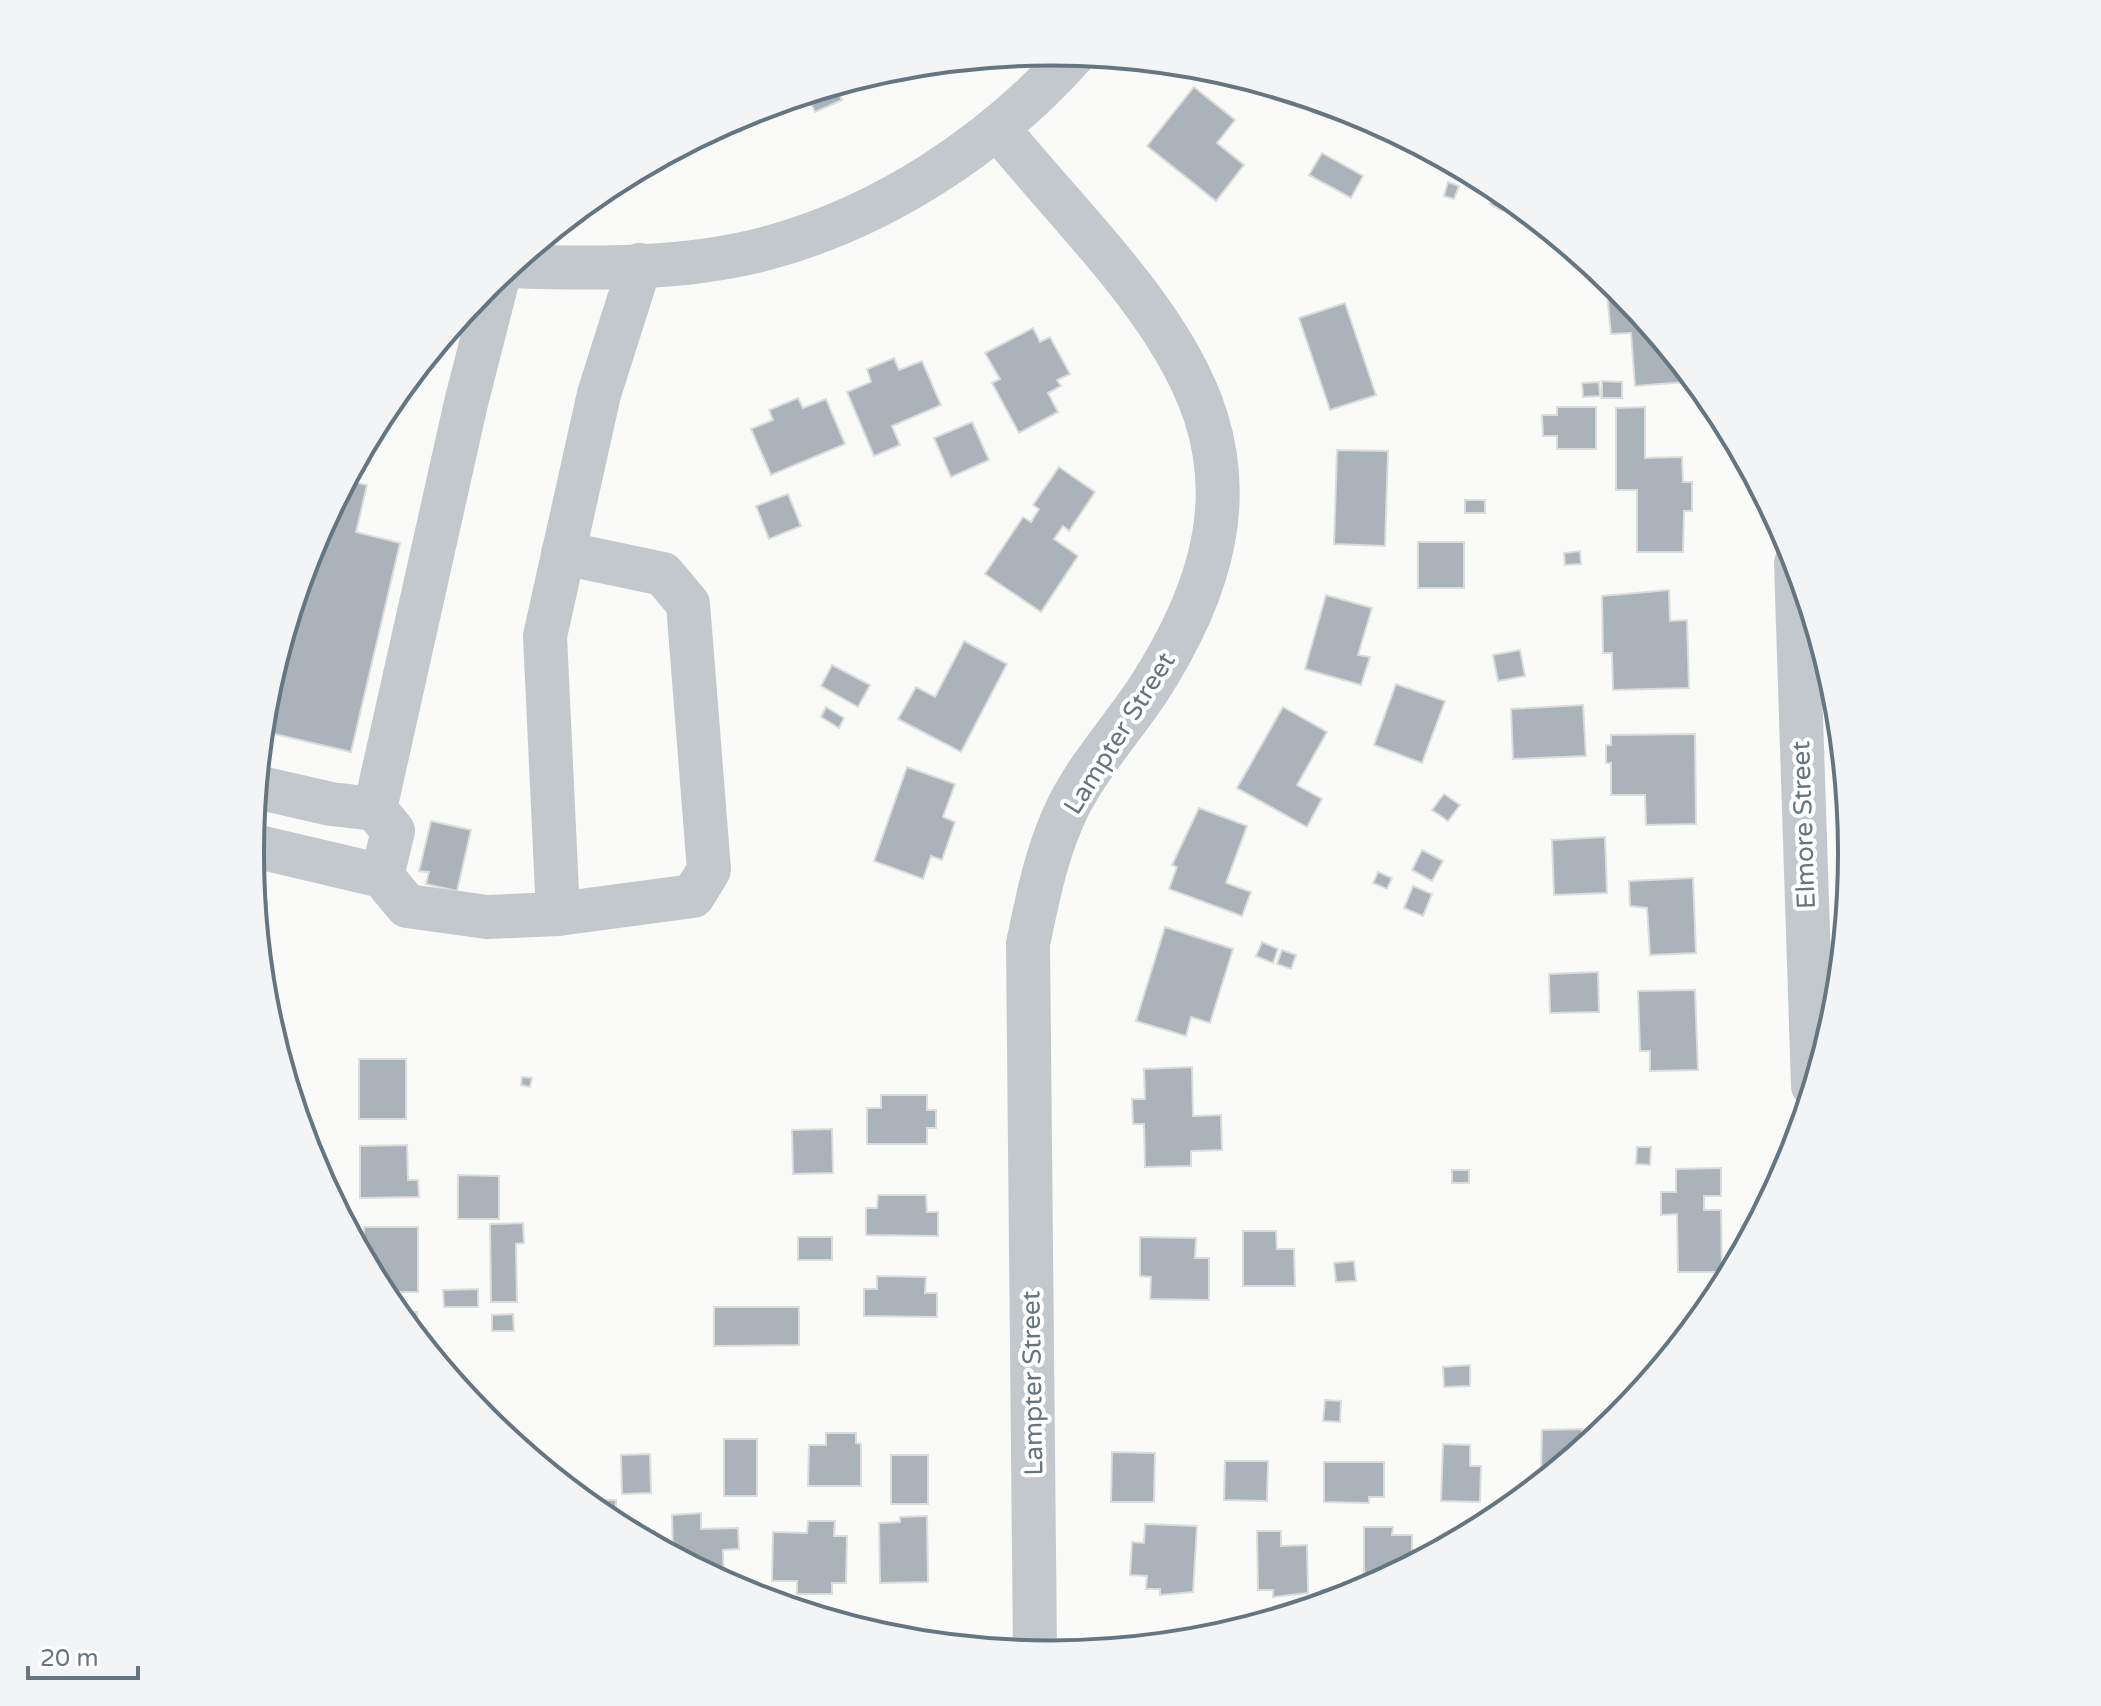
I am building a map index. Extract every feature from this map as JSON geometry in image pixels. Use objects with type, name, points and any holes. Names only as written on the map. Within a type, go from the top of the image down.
[{"type":"street","points":[[526,266],[579,268],[688,262],[764,249],[840,222],[935,172],[998,129],[1061,66]]},
{"type":"street","name":"Lampter Street","points":[[998,129],[1150,311],[1177,351],[1208,416],[1219,471],[1219,510],[1200,591],[1176,643],[1069,805],[1044,865],[1028,944],[1035,1639]]},
{"type":"street","points":[[558,914],[545,636],[599,394],[640,265]]},
{"type":"street","points":[[375,809],[466,403],[493,298]]},
{"type":"street","points":[[264,848],[382,876],[407,906],[487,917],[558,914],[693,896],[709,870],[688,604],[663,574],[563,553]]},
{"type":"street","name":"Elmore Street","points":[[1797,604],[1812,1053]]},
{"type":"street","points":[[266,789],[331,804],[375,809],[393,831],[382,876]]},
{"type":"building","points":[[1194,87],[1235,120],[1217,143],[1244,165],[1216,201],[1147,146]]},
{"type":"building","points":[[840,95],[842,100],[815,112],[811,104]]},
{"type":"building","points":[[1322,153],[1363,176],[1351,198],[1309,175]]},
{"type":"building","points":[[1448,182],[1459,186],[1454,199],[1444,196]]},
{"type":"building","points":[[1607,297],[1681,382],[1635,386],[1631,333],[1611,334]]},
{"type":"building","points":[[1345,303],[1376,395],[1330,410],[1299,318]]},
{"type":"building","points":[[1033,328],[1040,342],[1050,337],[1070,374],[1057,380],[1061,386],[1048,393],[1058,412],[1019,433],[992,383],[1000,379],[985,353]]},
{"type":"building","points":[[894,358],[899,370],[922,361],[941,405],[892,426],[900,445],[874,456],[847,392],[871,382],[867,369]]},
{"type":"building","points":[[1602,381],[1622,382],[1622,398],[1602,398]]},
{"type":"building","points":[[1599,382],[1600,396],[1583,397],[1582,383]]},
{"type":"building","points":[[798,398],[803,408],[826,399],[845,444],[771,475],[751,429],[773,420],[769,410]]},
{"type":"building","points":[[1557,407],[1596,407],[1596,449],[1557,449],[1557,436],[1543,436],[1542,415],[1557,415]]},
{"type":"building","points":[[1645,407],[1645,458],[1682,457],[1683,482],[1692,482],[1692,511],[1684,511],[1683,552],[1637,552],[1637,490],[1616,490],[1616,408]]},
{"type":"building","points":[[972,422],[989,460],[951,477],[934,438]]},
{"type":"building","points":[[1337,450],[1388,451],[1385,546],[1334,544]]},
{"type":"building","points":[[1059,467],[1095,492],[1069,531],[1063,526],[1054,539],[1078,556],[1041,612],[985,574],[1023,517],[1031,522],[1039,509],[1033,505]]},
{"type":"building","points":[[357,483],[367,485],[356,532],[400,543],[351,752],[273,734],[290,649],[305,600],[323,552]]},
{"type":"building","points":[[788,494],[801,526],[769,539],[756,506]]},
{"type":"building","points":[[1465,500],[1485,500],[1485,513],[1465,513]]},
{"type":"building","points":[[1418,542],[1464,542],[1464,588],[1418,588]]},
{"type":"building","points":[[1580,551],[1581,564],[1565,565],[1564,553]]},
{"type":"building","points":[[1669,590],[1670,621],[1687,620],[1689,688],[1613,690],[1612,653],[1603,653],[1602,596]]},
{"type":"building","points":[[1326,595],[1372,608],[1358,655],[1370,657],[1361,685],[1305,669]]},
{"type":"building","points":[[964,641],[1007,664],[961,752],[898,719],[916,687],[935,697]]},
{"type":"building","points":[[1520,650],[1525,676],[1498,681],[1493,655]]},
{"type":"building","points":[[832,665],[870,685],[858,707],[821,686]]},
{"type":"building","points":[[1396,684],[1445,701],[1422,763],[1374,745]]},
{"type":"building","points":[[1583,705],[1586,756],[1513,759],[1511,709]]},
{"type":"building","points":[[826,707],[844,718],[839,728],[821,717]]},
{"type":"building","points":[[1283,707],[1327,732],[1297,785],[1322,799],[1307,827],[1237,788]]},
{"type":"building","points":[[1695,734],[1696,824],[1646,825],[1645,795],[1611,795],[1611,763],[1606,763],[1606,745],[1611,745],[1611,735]]},
{"type":"building","points":[[907,767],[955,784],[943,817],[955,822],[942,860],[931,856],[923,879],[874,861]]},
{"type":"building","points":[[1444,794],[1460,805],[1448,821],[1432,810]]},
{"type":"building","points":[[1199,808],[1247,826],[1226,883],[1251,892],[1242,916],[1169,889],[1177,867],[1172,865]]},
{"type":"building","points":[[431,821],[471,830],[457,891],[426,884],[429,872],[419,871]]},
{"type":"building","points":[[1605,837],[1607,893],[1554,895],[1552,840]]},
{"type":"building","points":[[1422,850],[1443,861],[1432,881],[1412,870]]},
{"type":"building","points":[[1378,872],[1392,878],[1387,889],[1373,883]]},
{"type":"building","points":[[1693,878],[1696,953],[1650,955],[1647,908],[1630,906],[1629,881]]},
{"type":"building","points":[[1413,886],[1432,894],[1423,916],[1404,908]]},
{"type":"building","points":[[1165,927],[1233,949],[1210,1023],[1191,1017],[1186,1036],[1136,1021]]},
{"type":"building","points":[[1262,942],[1278,949],[1273,963],[1256,956]]},
{"type":"building","points":[[1282,950],[1296,955],[1291,969],[1277,964]]},
{"type":"building","points":[[1598,972],[1599,1012],[1550,1013],[1549,974]]},
{"type":"building","points":[[1695,990],[1698,1070],[1650,1071],[1650,1051],[1640,1051],[1638,991]]},
{"type":"building","points":[[359,1059],[406,1059],[406,1119],[359,1119]]},
{"type":"building","points":[[1192,1067],[1193,1116],[1221,1115],[1222,1150],[1191,1151],[1191,1166],[1145,1167],[1144,1124],[1133,1124],[1132,1099],[1145,1099],[1144,1069]]},
{"type":"building","points":[[522,1077],[532,1078],[530,1087],[521,1085]]},
{"type":"building","points":[[881,1095],[927,1095],[927,1110],[936,1110],[936,1128],[927,1128],[927,1144],[867,1144],[867,1108],[881,1108]]},
{"type":"building","points":[[832,1129],[833,1173],[793,1174],[792,1130]]},
{"type":"building","points":[[407,1145],[408,1180],[418,1180],[419,1197],[360,1198],[360,1146]]},
{"type":"building","points":[[1637,1147],[1651,1147],[1650,1165],[1636,1164]]},
{"type":"building","points":[[1721,1168],[1721,1196],[1704,1196],[1704,1210],[1721,1210],[1722,1263],[1716,1272],[1678,1272],[1677,1214],[1661,1215],[1661,1192],[1676,1192],[1676,1169]]},
{"type":"building","points":[[1452,1170],[1469,1170],[1469,1183],[1452,1183]]},
{"type":"building","points":[[458,1175],[499,1176],[499,1219],[458,1219]]},
{"type":"building","points":[[878,1195],[926,1195],[927,1212],[938,1212],[938,1236],[866,1235],[866,1208],[877,1208]]},
{"type":"building","points":[[523,1223],[524,1243],[516,1244],[517,1302],[491,1302],[490,1224]]},
{"type":"building","points":[[364,1227],[418,1227],[418,1292],[397,1292],[364,1237]]},
{"type":"building","points":[[1243,1231],[1276,1231],[1277,1249],[1294,1249],[1295,1286],[1243,1286]]},
{"type":"building","points":[[798,1237],[832,1237],[832,1260],[798,1260]]},
{"type":"building","points":[[1140,1237],[1196,1238],[1195,1258],[1209,1258],[1209,1300],[1150,1299],[1151,1277],[1140,1276]]},
{"type":"building","points":[[1354,1261],[1356,1281],[1336,1282],[1334,1263]]},
{"type":"building","points":[[877,1276],[926,1277],[925,1293],[937,1293],[937,1317],[864,1316],[864,1289],[877,1289]]},
{"type":"building","points":[[478,1289],[478,1307],[444,1307],[443,1290]]},
{"type":"building","points":[[714,1307],[799,1307],[799,1345],[714,1346]]},
{"type":"building","points":[[513,1314],[514,1331],[492,1331],[492,1315]]},
{"type":"building","points":[[1470,1365],[1470,1386],[1444,1387],[1443,1367]]},
{"type":"building","points":[[1325,1400],[1341,1401],[1340,1422],[1323,1421]]},
{"type":"building","points":[[1582,1429],[1582,1433],[1541,1468],[1542,1430]]},
{"type":"building","points":[[826,1433],[856,1433],[856,1443],[861,1444],[861,1486],[808,1486],[809,1445],[826,1445]]},
{"type":"building","points":[[724,1439],[757,1439],[757,1496],[724,1496]]},
{"type":"building","points":[[1443,1444],[1470,1445],[1470,1466],[1481,1466],[1480,1502],[1441,1501]]},
{"type":"building","points":[[1112,1452],[1155,1453],[1154,1502],[1111,1502]]},
{"type":"building","points":[[650,1454],[651,1493],[622,1494],[621,1455]]},
{"type":"building","points":[[891,1455],[928,1455],[928,1504],[891,1504]]},
{"type":"building","points":[[1225,1461],[1268,1461],[1267,1501],[1224,1500]]},
{"type":"building","points":[[1324,1462],[1384,1462],[1384,1497],[1369,1497],[1369,1503],[1324,1502]]},
{"type":"building","points":[[603,1500],[616,1500],[616,1509]]},
{"type":"building","points":[[701,1513],[701,1529],[738,1528],[739,1549],[723,1550],[724,1569],[702,1559],[673,1543],[672,1515]]},
{"type":"building","points":[[927,1516],[928,1582],[880,1583],[879,1523],[900,1522],[900,1517]]},
{"type":"building","points":[[808,1521],[835,1521],[834,1536],[847,1536],[846,1583],[832,1583],[832,1594],[797,1594],[797,1581],[772,1581],[773,1532],[807,1533]]},
{"type":"building","points":[[1145,1524],[1197,1526],[1193,1592],[1160,1595],[1160,1589],[1146,1589],[1147,1576],[1130,1575],[1132,1542],[1144,1543]]},
{"type":"building","points":[[1364,1527],[1393,1527],[1392,1535],[1412,1535],[1412,1552],[1364,1575]]},
{"type":"building","points":[[1257,1531],[1281,1531],[1281,1546],[1307,1545],[1308,1593],[1273,1597],[1273,1590],[1258,1590]]}]
